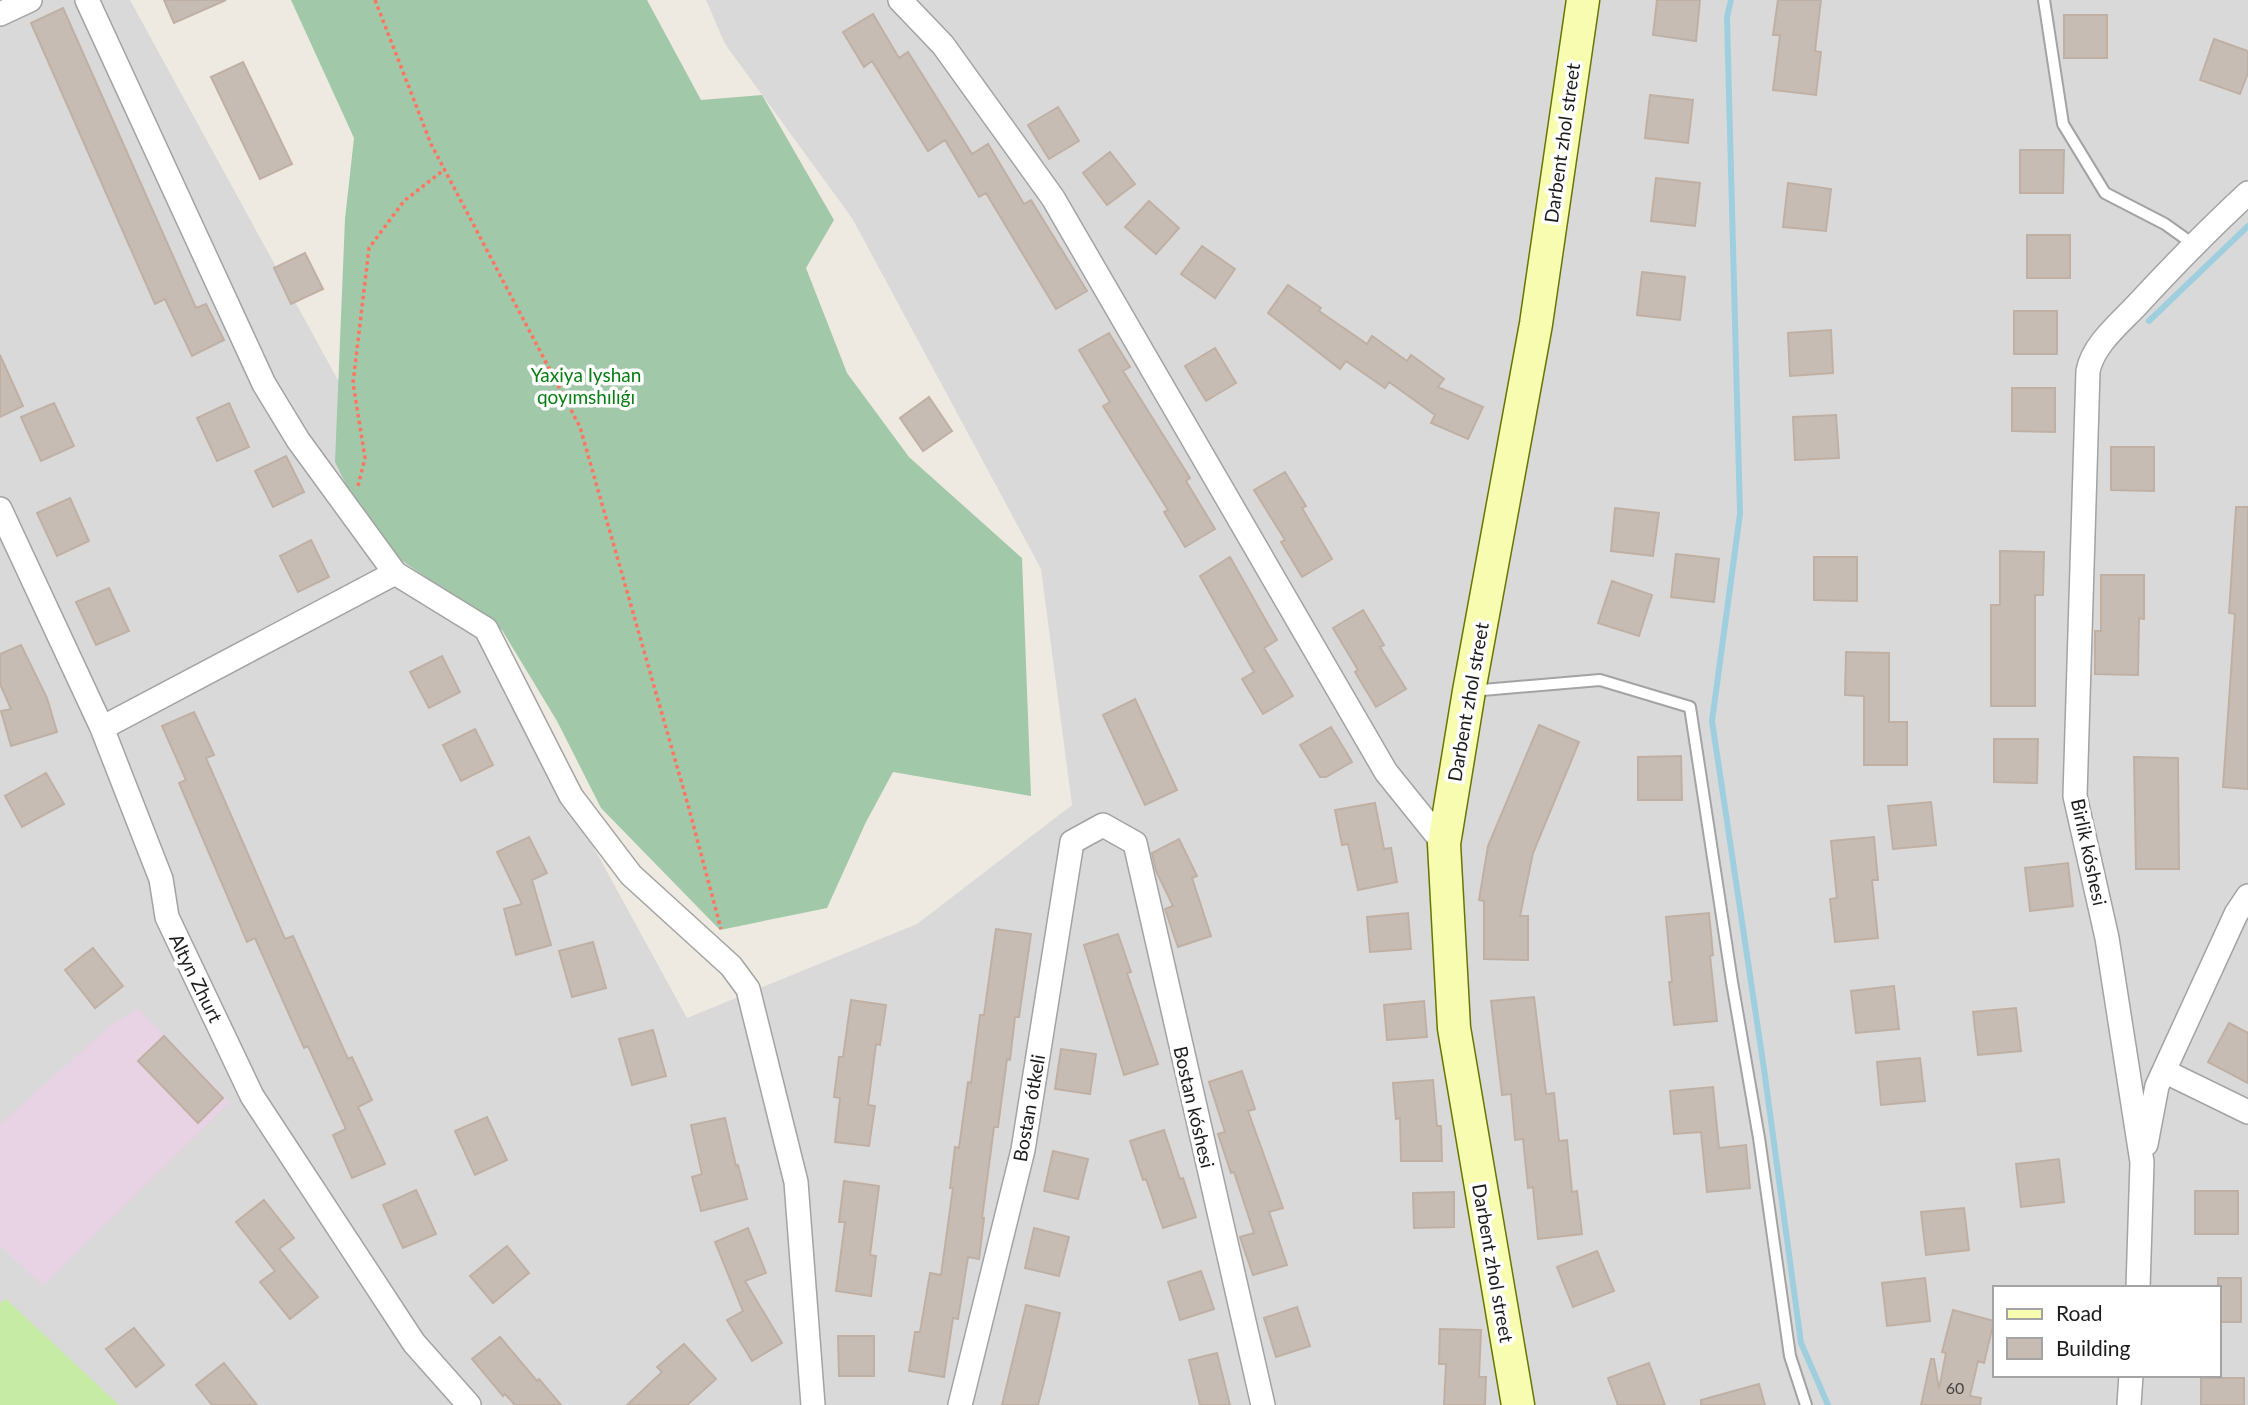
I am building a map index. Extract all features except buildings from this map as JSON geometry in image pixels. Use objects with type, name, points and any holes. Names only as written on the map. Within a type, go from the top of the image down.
[{"type":"main road","name":"Darbent zhol street","points":[[1518,1405],[1454,1028],[1444,844],[1536,324],[1583,0]]},
{"type":"street","points":[[0,14],[30,0]]},
{"type":"street","points":[[87,0],[264,384],[298,439],[395,573],[486,629],[571,796],[631,875],[731,966],[748,989],[796,1182],[813,1405]]},
{"type":"street","points":[[900,0],[943,45],[1053,198],[1386,772],[1444,844]]},
{"type":"street","points":[[2193,244],[2248,193]]},
{"type":"street","name":"Birlik kóshesi","points":[[2138,1286],[2142,1162],[2107,938],[2076,796],[2088,371],[2094,354],[2193,244]]},
{"type":"street","name":"Altyn Zhurt","points":[[0,509],[102,728],[161,879],[167,917],[252,1096],[414,1343],[469,1405]]},
{"type":"street","points":[[102,728],[395,573]]},
{"type":"street","name":"Bostan ótkeli","points":[[960,1405],[1023,1150],[1072,842],[1103,825]]},
{"type":"street","name":"Bostan kóshesi","points":[[1103,825],[1135,844],[1263,1405]]},
{"type":"street","points":[[2142,1162],[2157,1086],[2236,914],[2248,897]]},
{"type":"street","points":[[2164,1071],[2248,1112]]},
{"type":"street","points":[[2129,1405],[2131,1377]]},
{"type":"lane","points":[[2044,0],[2063,124],[2105,193],[2165,224],[2193,244]]},
{"type":"lane","points":[[1469,691],[1600,680],[1690,707],[1759,1138],[1790,1356],[1806,1405]]},
{"type":"path","points":[[375,0],[431,144],[580,427],[731,966]]},
{"type":"path","points":[[351,511],[365,458],[353,383],[369,248],[404,201],[445,169]]},
{"type":"shaded area","points":[[0,0],[130,0],[687,1018],[917,924],[1072,805],[1041,569],[852,218],[725,44],[706,0],[2248,0],[2248,1405],[0,1405]]},
{"type":"shaded area","points":[[139,1009],[230,1102],[43,1286],[0,1246],[0,1124],[112,1024]]},
{"type":"green space","name":"Yaxiya Iyshan qoyımshılıǵı","points":[[291,0],[647,0],[701,100],[762,95],[834,220],[806,268],[847,373],[909,457],[1022,558],[1031,796],[893,772],[866,822],[827,908],[720,930],[601,808],[557,721],[502,630],[374,541],[335,462],[345,219],[354,138]]},
{"type":"green space","points":[[6,1299],[119,1405],[0,1405],[0,1303]]},
{"type":"waterway","points":[[1731,0],[1727,17],[1740,514],[1712,721],[1764,1069],[1801,1343],[1828,1405]]},
{"type":"waterway","points":[[2149,321],[2248,226]]}]
